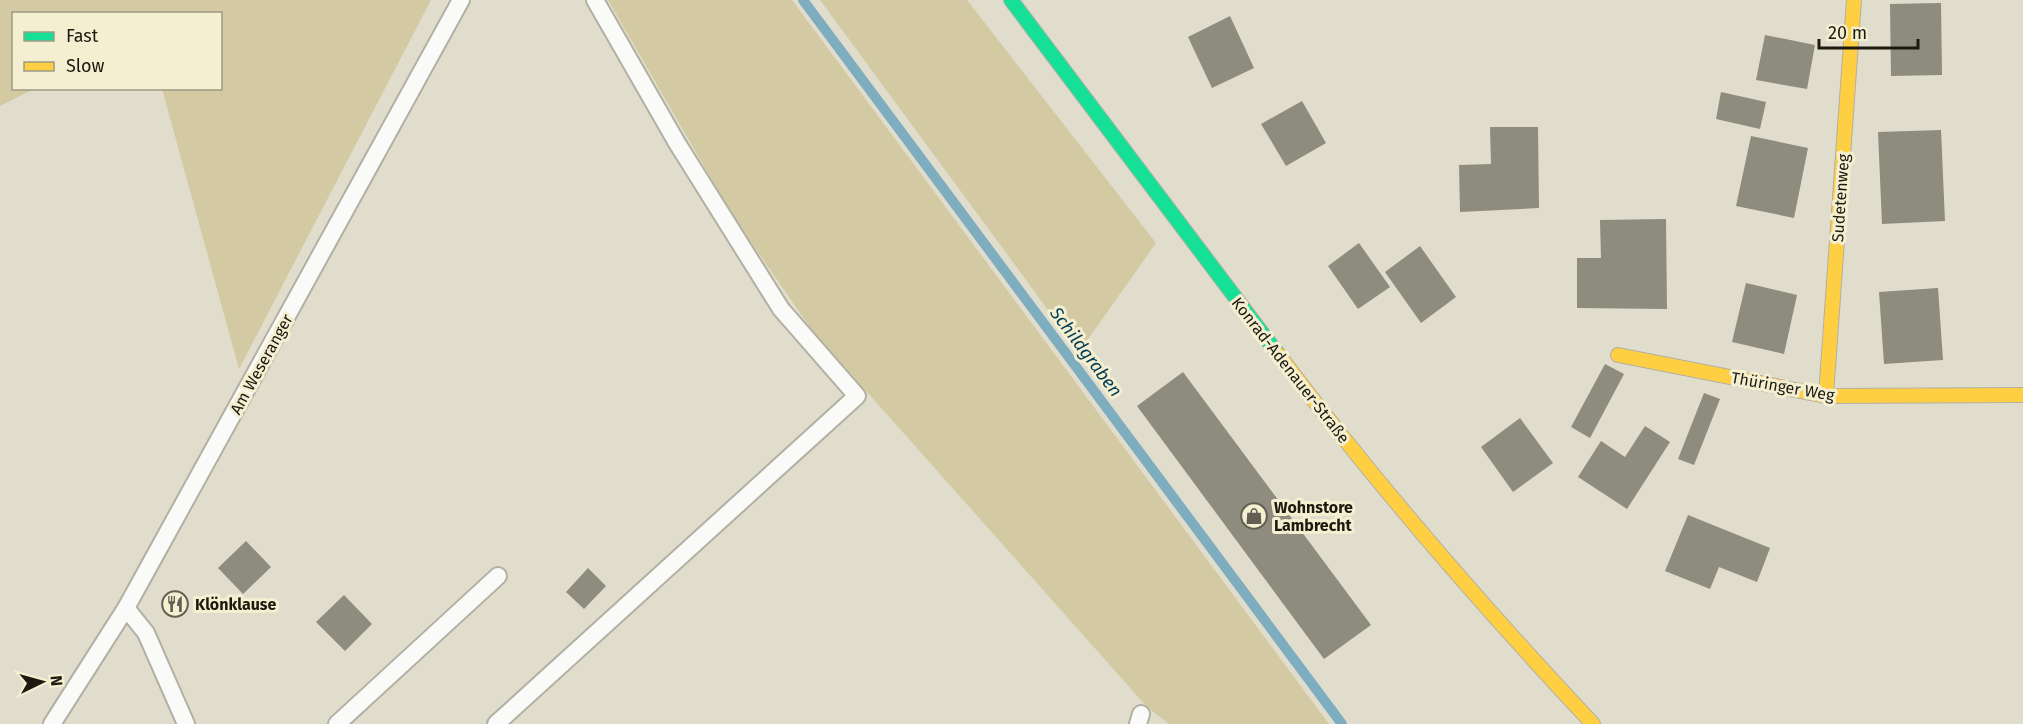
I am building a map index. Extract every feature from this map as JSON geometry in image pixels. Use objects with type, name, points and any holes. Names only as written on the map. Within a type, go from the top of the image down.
[{"type":"main road","name":"Konrad-Adenauer-Straße","points":[[1011,0],[1326,417],[1537,664],[1593,724]]},
{"type":"main road","name":"Sudetenweg","points":[[1826,396],[1854,0]]},
{"type":"main road","name":"Thüringer Weg","points":[[1618,355],[1826,396],[2023,395]]},
{"type":"lane","name":"Am Weseranger","points":[[52,724],[126,608],[461,0]]},
{"type":"lane","points":[[496,724],[857,396],[782,309],[677,143],[595,0]]},
{"type":"lane","points":[[337,724],[498,576]]},
{"type":"lane","points":[[126,608],[146,633],[186,724]]},
{"type":"shaded area","points":[[0,0],[431,0],[239,369],[162,90],[222,90],[222,12],[12,12],[12,90],[32,90],[0,106]]},
{"type":"shaded area","points":[[608,0],[792,0],[1329,724],[1169,724],[1147,707],[811,329],[731,213]]},
{"type":"shaded area","points":[[820,0],[967,0],[1156,243],[1079,352]]},
{"type":"building","points":[[1941,3],[1942,75],[1891,76],[1890,4]]},
{"type":"building","points":[[1230,16],[1254,68],[1212,88],[1188,37]]},
{"type":"building","points":[[1765,35],[1815,45],[1807,89],[1756,80]]},
{"type":"building","points":[[1721,92],[1766,102],[1760,129],[1716,119]]},
{"type":"building","points":[[1302,101],[1326,143],[1286,166],[1261,124]]},
{"type":"building","points":[[1490,127],[1538,127],[1539,208],[1460,212],[1459,165],[1491,164]]},
{"type":"building","points":[[1941,130],[1945,221],[1882,224],[1878,132]]},
{"type":"building","points":[[1751,136],[1808,148],[1794,218],[1736,206]]},
{"type":"building","points":[[1666,219],[1667,309],[1577,308],[1577,258],[1601,258],[1600,220]]},
{"type":"building","points":[[1359,243],[1390,287],[1358,309],[1328,266]]},
{"type":"building","points":[[1420,246],[1456,297],[1421,323],[1385,272]]},
{"type":"building","points":[[1746,283],[1797,295],[1784,354],[1732,342]]},
{"type":"building","points":[[1938,288],[1943,360],[1884,364],[1879,292]]},
{"type":"building","points":[[1605,364],[1624,374],[1590,438],[1571,427]]},
{"type":"building","points":[[1183,372],[1371,625],[1324,659],[1137,406]]},
{"type":"building","points":[[1704,393],[1720,399],[1694,465],[1678,459]]},
{"type":"building","points":[[1520,418],[1553,463],[1513,492],[1481,447]]},
{"type":"building","points":[[1645,426],[1670,442],[1627,509],[1578,477],[1601,441],[1625,457]]},
{"type":"building","points":[[1688,515],[1770,548],[1757,582],[1719,567],[1710,589],[1665,571]]},
{"type":"building","points":[[246,541],[271,567],[243,594],[218,568]]},
{"type":"building","points":[[588,568],[606,586],[584,609],[566,592]]},
{"type":"building","points":[[344,595],[372,624],[345,651],[316,622]]},
{"type":"waterway","name":"Schildgraben","points":[[803,0],[1342,724]]},
{"type":"traffic: fast","points":[[1011,0],[1278,354]]},
{"type":"traffic: slow","points":[[1826,396],[1854,0]]},
{"type":"traffic: slow","points":[[1278,354],[1431,543],[1593,724]]},
{"type":"traffic: slow","points":[[1618,355],[1826,396],[2023,395]]},
{"type":"place","name":"Wohnstore Lambrecht","points":[[1254,516]]},
{"type":"place","name":"Klönklause","points":[[175,604]]}]
